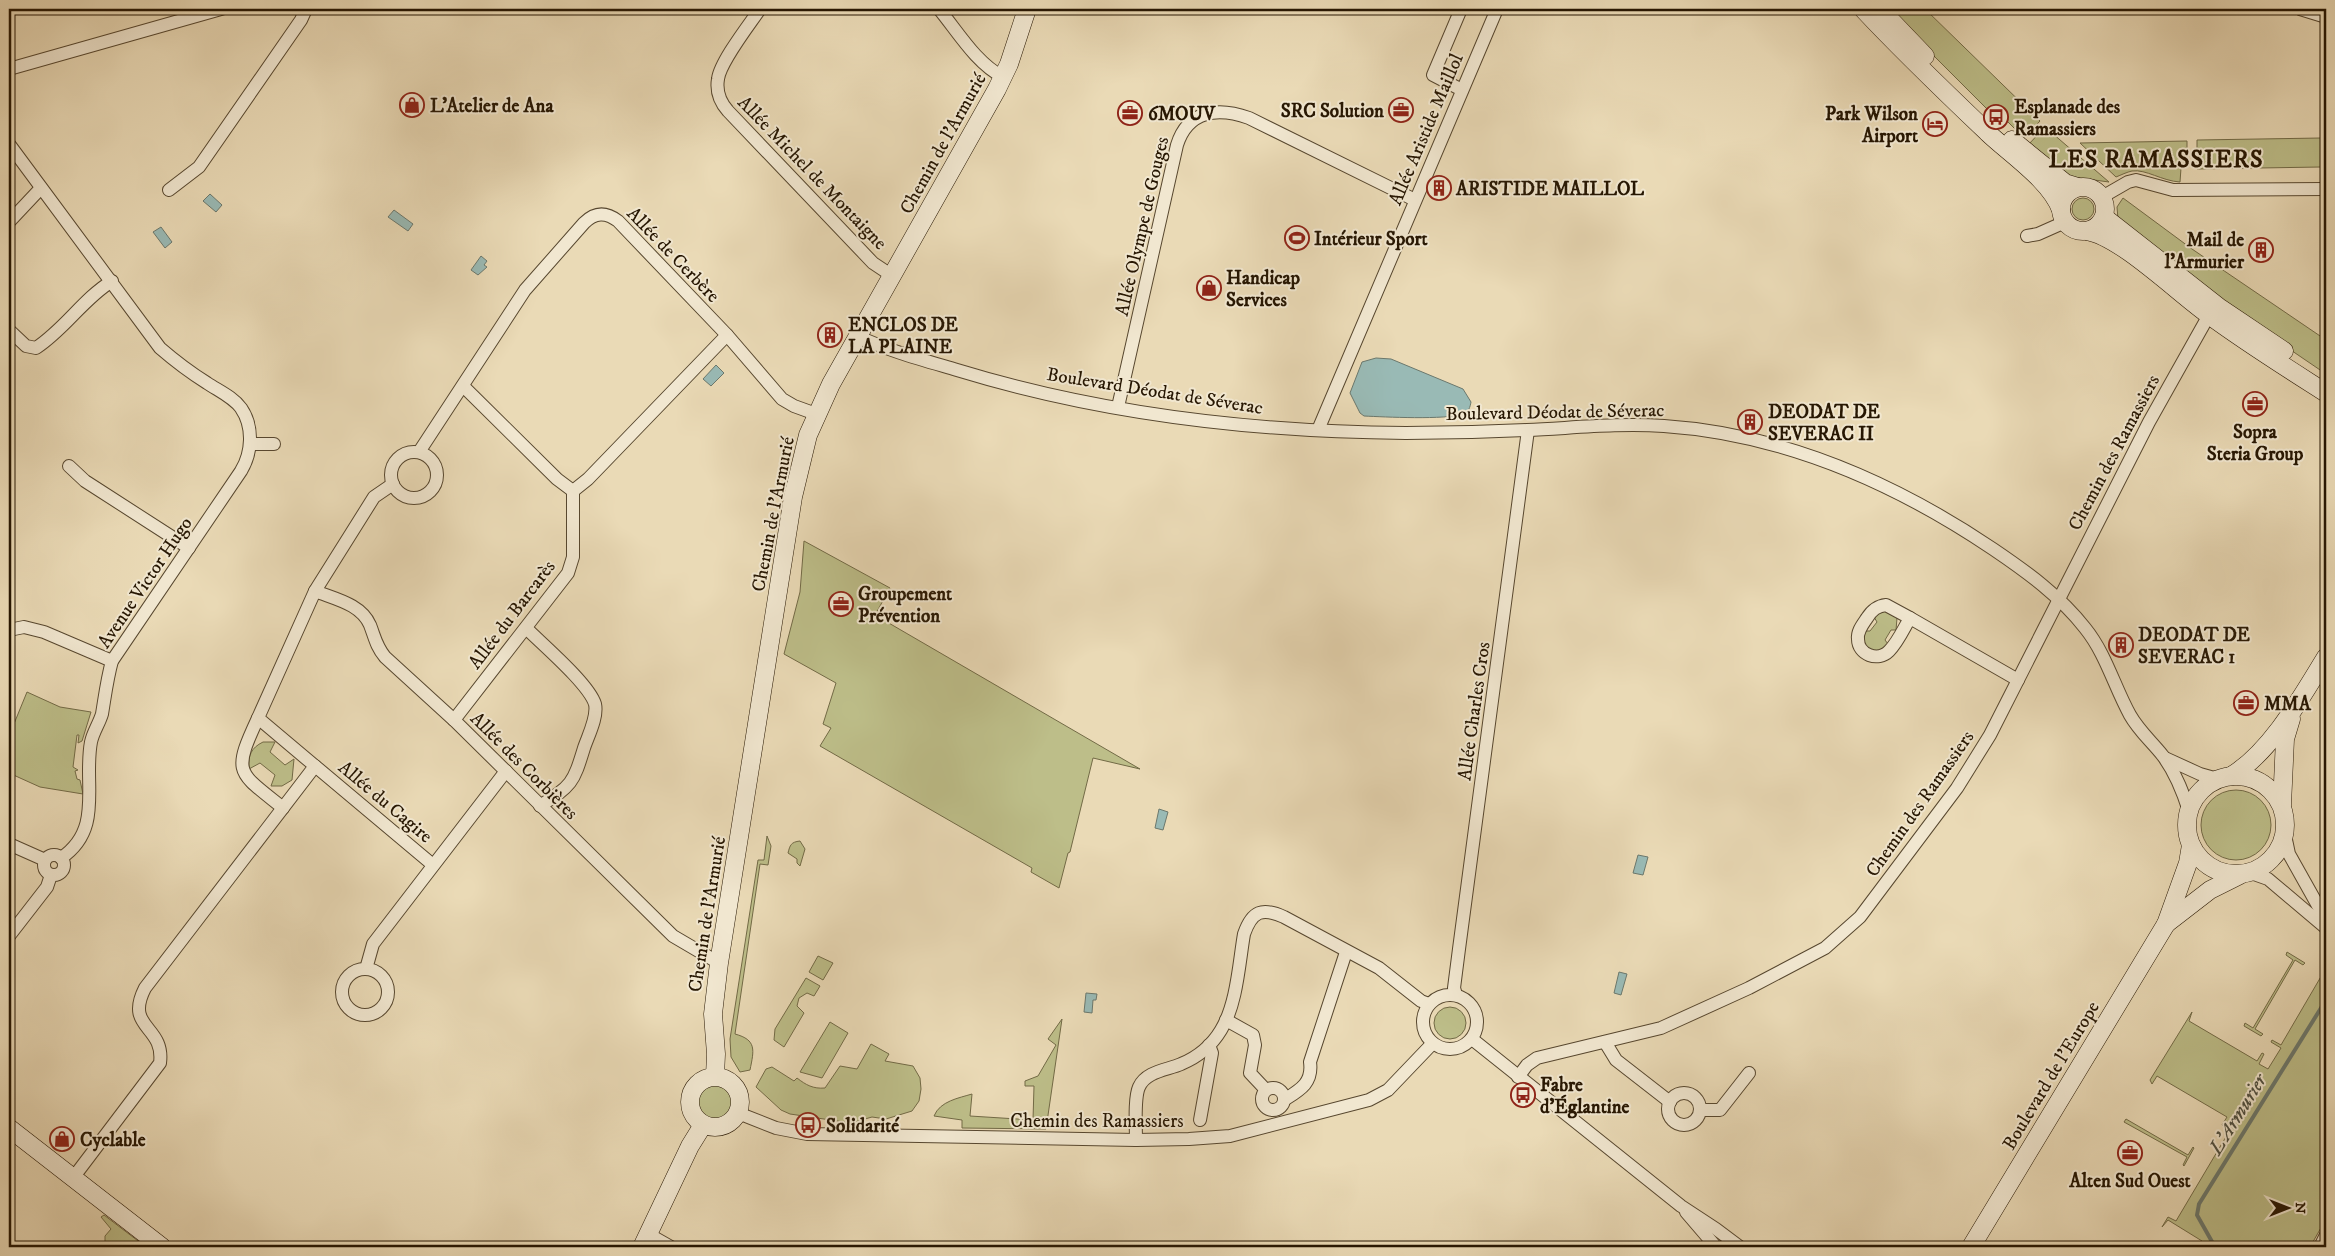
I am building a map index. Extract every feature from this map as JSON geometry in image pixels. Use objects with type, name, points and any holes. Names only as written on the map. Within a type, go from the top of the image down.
[{"type":"street","points":[[9,69],[217,9]]},
{"type":"street","points":[[169,190],[199,167],[301,20],[306,9]]},
{"type":"street","name":"Allée Michel de Montaigne","points":[[760,9],[720,70],[717,88],[720,100],[732,115],[854,243],[878,267],[892,275]]},
{"type":"street","points":[[939,9],[977,56],[1003,78]]},
{"type":"street","name":"Chemin de l'Armurié","points":[[715,1076],[716,1054],[713,1014],[719,963],[793,497],[808,435],[816,414],[857,336],[1003,78],[1027,9]]},
{"type":"street","points":[[1461,9],[1433,75],[1462,90]]},
{"type":"street","name":"Allée Aristide Maillol","points":[[1318,430],[1497,9]]},
{"type":"street","points":[[1863,9],[1940,87],[2038,178],[2054,196],[2062,216],[2074,230],[2087,231],[2104,236],[2118,245],[2209,315],[2326,394]]},
{"type":"street","points":[[1880,9],[1946,78],[2008,136],[2065,183],[2078,187],[2092,188],[2102,197],[2104,217],[2100,224],[2087,231]]},
{"type":"street","points":[[2300,9],[2326,17]]},
{"type":"street","name":"Allée Olympe de Gouges","points":[[1118,407],[1177,145],[1183,130],[1190,123],[1204,115],[1220,111],[1241,115],[1415,200]]},
{"type":"street","name":"Avenue Victor Hugo","points":[[9,144],[160,348],[187,370],[230,397],[242,409],[249,427],[250,444],[246,464],[112,661],[105,684],[101,716],[91,743],[88,772],[91,795],[88,822],[74,850],[61,858]]},
{"type":"street","points":[[2102,197],[2128,182],[2136,180],[2173,190],[2326,189]]},
{"type":"street","points":[[2027,236],[2038,234],[2062,216],[2063,198],[2067,193],[2078,187]]},
{"type":"street","points":[[9,222],[42,188]]},
{"type":"street","name":"Allée de Cerbère","points":[[420,452],[525,290],[589,218],[601,214],[618,221],[727,335],[782,399],[794,406],[816,414]]},
{"type":"street","points":[[2104,217],[2220,308],[2326,379]]},
{"type":"street","points":[[9,330],[26,346],[36,348],[48,340],[98,290],[112,281]]},
{"type":"street","name":"Chemin des Ramassiers","points":[[1518,1077],[1527,1065],[1537,1058],[1661,1028],[1749,988],[1825,948],[1860,917],[1957,788],[1990,735],[2149,422],[2209,315]]},
{"type":"street","points":[[463,386],[557,479],[573,490],[588,479],[727,335]]},
{"type":"street","name":"Boulevard Déodat de Séverac","points":[[857,336],[911,357],[1005,384],[1118,407],[1225,422],[1318,430],[1406,433],[1528,430],[1625,424],[1667,426],[1716,433],[1786,448],[1870,479],[1926,507],[1998,553],[2058,598],[2086,628],[2102,650],[2133,720],[2165,758],[2189,811]]},
{"type":"street","name":"Allée Charles Cros","points":[[1456,995],[1454,988],[1528,430]]},
{"type":"street","points":[[250,444],[274,444]]},
{"type":"street","points":[[411,452],[420,452],[430,458],[436,467],[437,479],[432,490],[423,496],[411,498],[400,493],[393,484],[392,476],[397,460],[411,452]]},
{"type":"street","points":[[69,466],[85,481],[189,548]]},
{"type":"street","points":[[283,808],[248,779],[243,770],[242,752],[325,571],[374,497],[393,484]]},
{"type":"street","name":"Allée du Barcarès","points":[[454,720],[570,569],[573,557],[573,490]]},
{"type":"street","name":"Allée des Corbières","points":[[315,591],[360,610],[370,625],[376,646],[380,651],[454,720],[673,936],[719,963]]},
{"type":"street","points":[[1910,618],[1887,653],[1876,657],[1865,654],[1861,650],[1858,633],[1875,608],[1886,605],[1891,606],[2018,680]]},
{"type":"street","points":[[9,630],[24,627],[44,632],[112,661]]},
{"type":"street","points":[[526,628],[588,690],[595,705],[593,719],[575,777],[566,789],[540,806]]},
{"type":"street","points":[[2189,811],[2197,795],[2245,767],[2292,713],[2326,657]]},
{"type":"street","points":[[2282,805],[2285,739],[2292,713]]},
{"type":"street","points":[[73,1178],[160,1063],[158,1040],[143,1023],[139,1010],[139,1002],[145,988],[315,766],[258,718]]},
{"type":"street","name":"Boulevard Déodat de Séverac","points":[[2165,758],[2200,774],[2224,778]]},
{"type":"street","name":"Allée du Cagire","points":[[315,766],[433,865]]},
{"type":"street","name":"Allée du Cagire","points":[[366,969],[373,944],[506,772]]},
{"type":"street","points":[[2224,778],[2252,778],[2270,788],[2282,805],[2285,815],[2285,836],[2289,854],[2326,920]]},
{"type":"street","name":"Boulevard de l'Europe","points":[[1971,1247],[2166,924],[2188,863],[2191,845],[2188,828],[2189,811]]},
{"type":"street","name":"Boulevard de l'Europe","points":[[2166,924],[2210,890],[2264,866],[2275,856],[2285,836]]},
{"type":"street","points":[[9,844],[45,860]]},
{"type":"street","points":[[2191,845],[2196,854],[2211,868],[2220,872],[2246,874],[2268,879],[2326,928]]},
{"type":"street","points":[[55,855],[61,858],[64,869],[58,875],[51,875],[45,869],[45,860],[55,855]]},
{"type":"street","points":[[9,936],[47,887],[51,875]]},
{"type":"street","points":[[1136,1140],[1138,1092],[1144,1080],[1154,1073],[1188,1061],[1209,1045],[1226,1020],[1230,1009],[1244,934],[1254,914],[1262,911],[1273,912],[1379,968],[1421,1001],[1429,1004]]},
{"type":"street","points":[[1284,1100],[1284,1096],[1279,1089],[1275,1088],[1266,1090],[1262,1097],[1262,1102],[1267,1108],[1271,1110],[1280,1108],[1284,1100],[1304,1087],[1308,1082],[1311,1074],[1310,1062],[1346,952]]},
{"type":"street","points":[[1446,995],[1456,995],[1466,1000],[1473,1008],[1477,1018],[1476,1029],[1472,1039],[1457,1049],[1440,1048],[1432,1044],[1425,1035],[1422,1024],[1424,1014],[1429,1004],[1437,998],[1446,995]]},
{"type":"street","points":[[1226,1020],[1253,1035],[1255,1045],[1250,1073],[1266,1090]]},
{"type":"street","points":[[1472,1039],[1681,1206],[1716,1228],[1740,1247]]},
{"type":"street","points":[[1605,1042],[1616,1060],[1670,1102]]},
{"type":"street","name":"Chemin des Ramassiers","points":[[738,1113],[776,1128],[807,1134],[1136,1140],[1230,1136],[1369,1100],[1388,1090],[1432,1044]]},
{"type":"street","points":[[1200,1120],[1212,1053],[1209,1045]]},
{"type":"street","points":[[1700,1110],[1720,1110],[1749,1073]]},
{"type":"street","points":[[715,1076],[728,1079],[737,1088],[740,1096],[738,1113],[732,1121],[723,1126],[713,1128],[704,1125],[692,1113],[690,1096],[699,1082],[715,1076]]},
{"type":"street","points":[[1688,1093],[1697,1100],[1700,1110],[1699,1115],[1691,1123],[1681,1124],[1676,1122],[1669,1113],[1670,1102],[1678,1094],[1688,1093]]},
{"type":"street","points":[[671,1247],[645,1241],[690,1146],[704,1125]]},
{"type":"street","points":[[9,1128],[162,1247]]},
{"type":"street","points":[[1681,1206],[1716,1247]]},
{"type":"street","points":[[2320,1247],[2326,1236]]},
{"type":"green space","points":[[1887,9],[1925,9],[2040,121],[2024,138],[1995,109],[1991,113]]},
{"type":"green space","points":[[2045,127],[2109,182],[2064,176],[2028,145]]},
{"type":"green space","points":[[2321,138],[2321,167],[2197,169],[2197,140]]},
{"type":"green space","points":[[2187,141],[2187,167],[2181,168],[2180,182],[2137,171],[2130,171],[2116,177],[2080,143]]},
{"type":"green space","points":[[2083,198],[2091,201],[2094,209],[2091,217],[2083,220],[2075,217],[2072,209],[2075,201]]},
{"type":"green space","points":[[2123,198],[2192,249],[2326,340],[2326,374],[2226,306],[2118,219],[2117,207]]},
{"type":"green space","points":[[804,541],[890,588],[875,615],[1140,769],[1093,758],[1070,852],[1068,853],[1059,888],[1031,872],[1032,868],[820,746],[831,728],[823,724],[836,683],[784,654],[800,592]]},
{"type":"green space","points":[[1888,611],[1897,618],[1896,630],[1891,630],[1885,640],[1888,644],[1881,651],[1872,651],[1864,644],[1864,631],[1870,631],[1877,622],[1874,617],[1880,612]]},
{"type":"green space","points":[[27,692],[60,707],[91,712],[82,741],[78,743],[79,735],[77,735],[73,767],[78,770],[75,771],[77,779],[80,780],[83,794],[40,787],[9,773],[9,736]]},
{"type":"green space","points":[[263,742],[275,742],[270,752],[285,765],[294,759],[292,780],[282,786],[271,786],[275,775],[260,763],[249,769],[251,752]]},
{"type":"green space","points":[[2236,790],[2255,796],[2265,806],[2271,825],[2265,844],[2255,854],[2236,860],[2217,854],[2207,844],[2201,825],[2207,806],[2217,796]]},
{"type":"green space","points":[[767,836],[771,846],[768,865],[760,864],[735,1034],[747,1039],[753,1051],[750,1070],[740,1072],[731,1057],[730,1039],[758,860],[764,860]]},
{"type":"green space","points":[[800,841],[805,849],[800,866],[797,863],[797,859],[788,853],[791,844]]},
{"type":"green space","points":[[2287,952],[2305,963],[2303,965],[2295,960],[2255,1029],[2263,1034],[2261,1036],[2244,1026],[2245,1023],[2253,1028],[2293,960],[2286,955]]},
{"type":"green space","points":[[818,956],[833,963],[823,980],[809,972]]},
{"type":"green space","points":[[2326,968],[2326,1219],[2310,1247],[2198,1247],[2202,1241],[2168,1220],[2162,1227],[2168,1217],[2176,1221],[2230,1130],[2222,1125],[2227,1117],[2157,1076],[2152,1084],[2150,1080],[2192,1012],[2189,1021],[2257,1061],[2262,1053],[2264,1054],[2259,1064],[2268,1069],[2281,1048],[2271,1042],[2272,1040],[2281,1045]]},
{"type":"green space","points":[[806,978],[820,986],[814,996],[807,993],[799,998],[797,1006],[804,1013],[784,1047],[774,1040],[775,1029]]},
{"type":"green space","points":[[1450,1007],[1456,1008],[1461,1012],[1465,1017],[1465,1029],[1461,1034],[1456,1038],[1450,1039],[1444,1038],[1439,1034],[1435,1029],[1434,1023],[1435,1017],[1439,1012],[1444,1008]]},
{"type":"green space","points":[[1062,1019],[1046,1129],[962,1128],[962,1120],[934,1116],[945,1104],[972,1094],[970,1116],[1033,1120],[1034,1086],[1025,1086],[1025,1081],[1038,1076],[1056,1045],[1048,1039]]},
{"type":"green space","points":[[830,1022],[848,1033],[822,1078],[800,1072]]},
{"type":"green space","points":[[871,1044],[889,1054],[885,1061],[913,1066],[920,1078],[921,1089],[919,1101],[912,1111],[886,1119],[872,1117],[851,1123],[790,1114],[781,1110],[756,1087],[766,1069],[772,1067],[794,1081],[797,1078],[810,1086],[825,1088],[840,1066],[857,1069]]},
{"type":"green space","points":[[715,1085],[727,1090],[732,1102],[727,1114],[715,1119],[703,1114],[698,1102],[703,1090]]},
{"type":"green space","points":[[2126,1119],[2188,1155],[2193,1147],[2184,1166],[2187,1157],[2124,1122]]},
{"type":"green space","points":[[104,1215],[146,1247],[105,1247],[105,1236],[111,1229],[101,1217]]},
{"type":"water","points":[[210,194],[222,205],[216,212],[203,201]]},
{"type":"water","points":[[394,210],[413,224],[408,231],[388,217]]},
{"type":"water","points":[[161,227],[172,242],[165,248],[153,232]]},
{"type":"water","points":[[481,256],[487,261],[484,265],[487,267],[478,275],[471,270]]},
{"type":"water","points":[[1376,358],[1391,359],[1463,389],[1471,402],[1469,409],[1463,414],[1443,417],[1364,416],[1360,413],[1350,393],[1362,362]]},
{"type":"water","points":[[716,365],[724,373],[711,386],[703,379]]},
{"type":"water","points":[[1159,809],[1168,812],[1163,830],[1155,828]]},
{"type":"water","points":[[1638,855],[1648,857],[1643,875],[1633,873]]},
{"type":"water","points":[[1619,972],[1627,974],[1621,995],[1614,993]]},
{"type":"water","points":[[1086,993],[1097,994],[1096,1000],[1093,1000],[1092,1013],[1084,1012]]},
{"type":"waterway","name":"L'Armurier","points":[[2215,1247],[2197,1215],[2199,1204],[2326,1000]]},
{"type":"place","name":"L'Atelier de Ana","points":[[412,105]]},
{"type":"place","name":"SRC Solution","points":[[1401,110]]},
{"type":"place","name":"6MOUV","points":[[1130,113]]},
{"type":"place","name":"Esplanade des Ramassiers","points":[[1996,117]]},
{"type":"place","name":"Park Wilson Airport","points":[[1935,124]]},
{"type":"place","name":"ARISTIDE MAILLOL","points":[[1439,188]]},
{"type":"place","name":"Intérieur Sport","points":[[1297,238]]},
{"type":"place","name":"Mail de l'Armurier","points":[[2261,250]]},
{"type":"place","name":"Handicap Services","points":[[1209,288]]},
{"type":"place","name":"ENCLOS DE LA PLAINE","points":[[830,335]]},
{"type":"place","name":"Sopra Steria Group","points":[[2255,404]]},
{"type":"place","name":"DEODAT DE SEVERAC II","points":[[1750,422]]},
{"type":"place","name":"Groupement Prévention","points":[[841,604]]},
{"type":"place","name":"DEODAT DE SEVERAC 1","points":[[2121,645]]},
{"type":"place","name":"MMA","points":[[2246,703]]},
{"type":"place","name":"Fabre d'Églantine","points":[[1523,1095]]},
{"type":"place","name":"Solidarité","points":[[808,1125]]},
{"type":"place","name":"Cyclable","points":[[62,1139]]},
{"type":"place","name":"Alten Sud Ouest","points":[[2130,1153]]},
{"type":"district","name":"LES RAMASSIERS","points":[[2156,159]]}]
